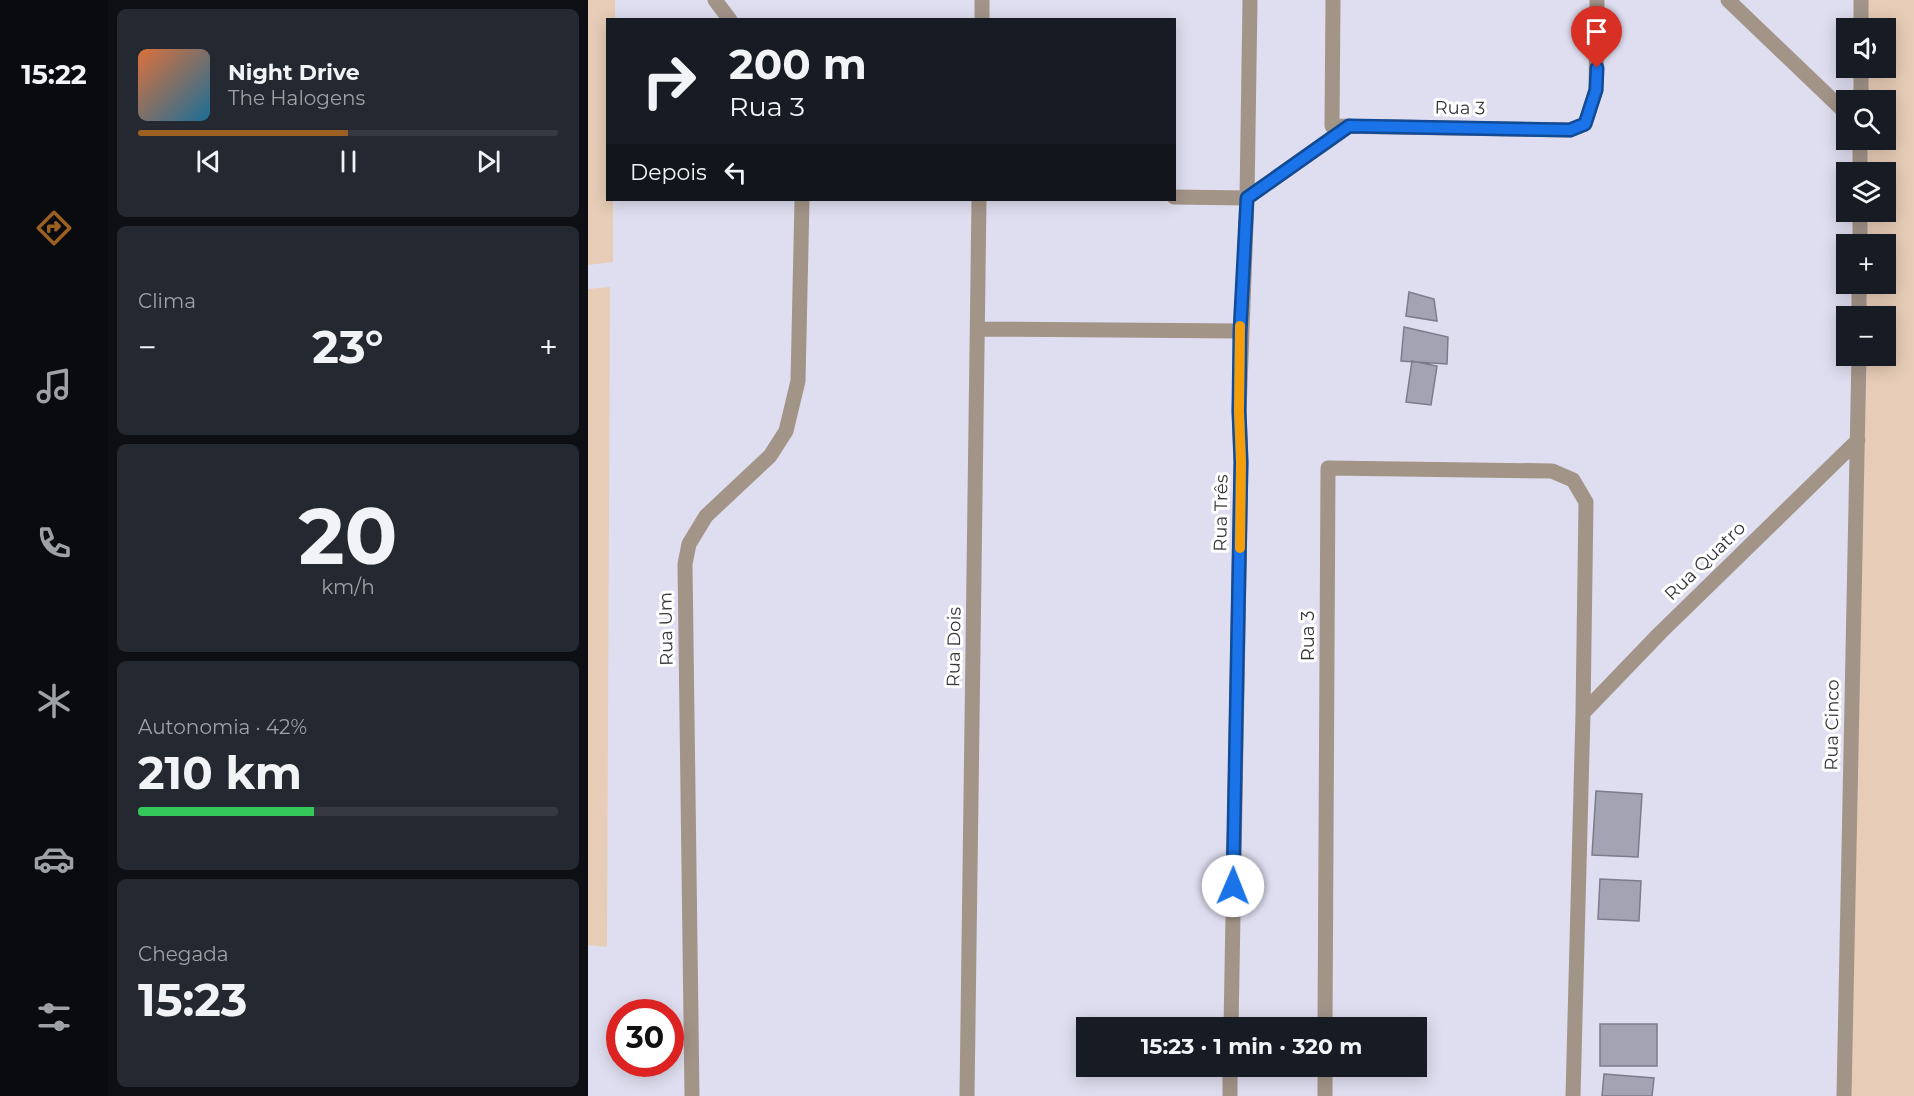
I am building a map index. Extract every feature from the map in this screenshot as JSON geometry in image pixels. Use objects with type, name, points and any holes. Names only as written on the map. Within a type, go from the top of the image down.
[{"type":"street","points":[[715,0],[728,18]]},
{"type":"street","points":[[982,0],[982,18]]},
{"type":"street","name":"Rua Três","points":[[1231,1017],[1241,474],[1240,332],[1247,198],[1250,0]]},
{"type":"street","points":[[1333,0],[1332,126],[1349,126]]},
{"type":"street","name":"Rua 3","points":[[1349,126],[1570,130],[1585,124],[1596,90],[1597,0]]},
{"type":"street","points":[[1728,0],[1836,103]]},
{"type":"street","points":[[1861,0],[1861,18]]},
{"type":"street","points":[[1176,197],[1247,198],[1349,126]]},
{"type":"street","name":"Rua Um","points":[[692,1096],[685,564],[689,544],[706,516],[770,456],[786,431],[798,381],[802,201]]},
{"type":"street","name":"Rua Dois","points":[[967,1096],[979,201]]},
{"type":"street","points":[[978,329],[1240,332]]},
{"type":"street","name":"Rua Cinco","points":[[1844,1096],[1859,366]]},
{"type":"street","name":"Rua Quatro","points":[[1583,713],[1660,633],[1858,440]]},
{"type":"street","name":"Rua 3","points":[[1325,1017],[1328,468],[1552,471],[1574,480],[1586,502],[1583,713]]},
{"type":"street","points":[[1573,1096],[1583,713]]},
{"type":"street","points":[[1230,1077],[1230,1096]]},
{"type":"street","points":[[1325,1077],[1325,1096]]},
{"type":"shaded area","points":[[588,0],[615,0],[615,18],[606,18],[606,201],[613,201],[613,262],[588,265]]},
{"type":"shaded area","points":[[1865,0],[1914,0],[1914,1096],[1839,1096],[1856,366],[1896,366],[1896,306],[1857,306],[1858,294],[1896,294],[1896,234],[1859,234],[1860,222],[1896,222],[1896,162],[1861,162],[1861,150],[1896,150],[1896,90],[1862,90],[1863,78],[1896,78],[1896,18],[1864,18]]},
{"type":"shaded area","points":[[610,287],[607,947],[588,945],[588,289]]},
{"type":"building","points":[[1409,292],[1434,299],[1437,321],[1406,316]]},
{"type":"building","points":[[1404,327],[1448,337],[1447,364],[1401,361]]},
{"type":"building","points":[[1412,361],[1437,366],[1431,405],[1406,402]]},
{"type":"building","points":[[1596,791],[1642,794],[1638,857],[1592,855]]},
{"type":"building","points":[[1600,879],[1641,881],[1639,921],[1598,919]]},
{"type":"building","points":[[1600,1024],[1657,1024],[1657,1066],[1600,1066]]},
{"type":"building","points":[[1604,1074],[1654,1078],[1652,1096],[1602,1096]]},
{"type":"slow traffic","points":[[1240,326],[1240,548]]},
{"type":"route","points":[[1233,886],[1241,462],[1240,332],[1247,198],[1349,126],[1570,130],[1585,124],[1590,113],[1596,90],[1597,68]]}]
